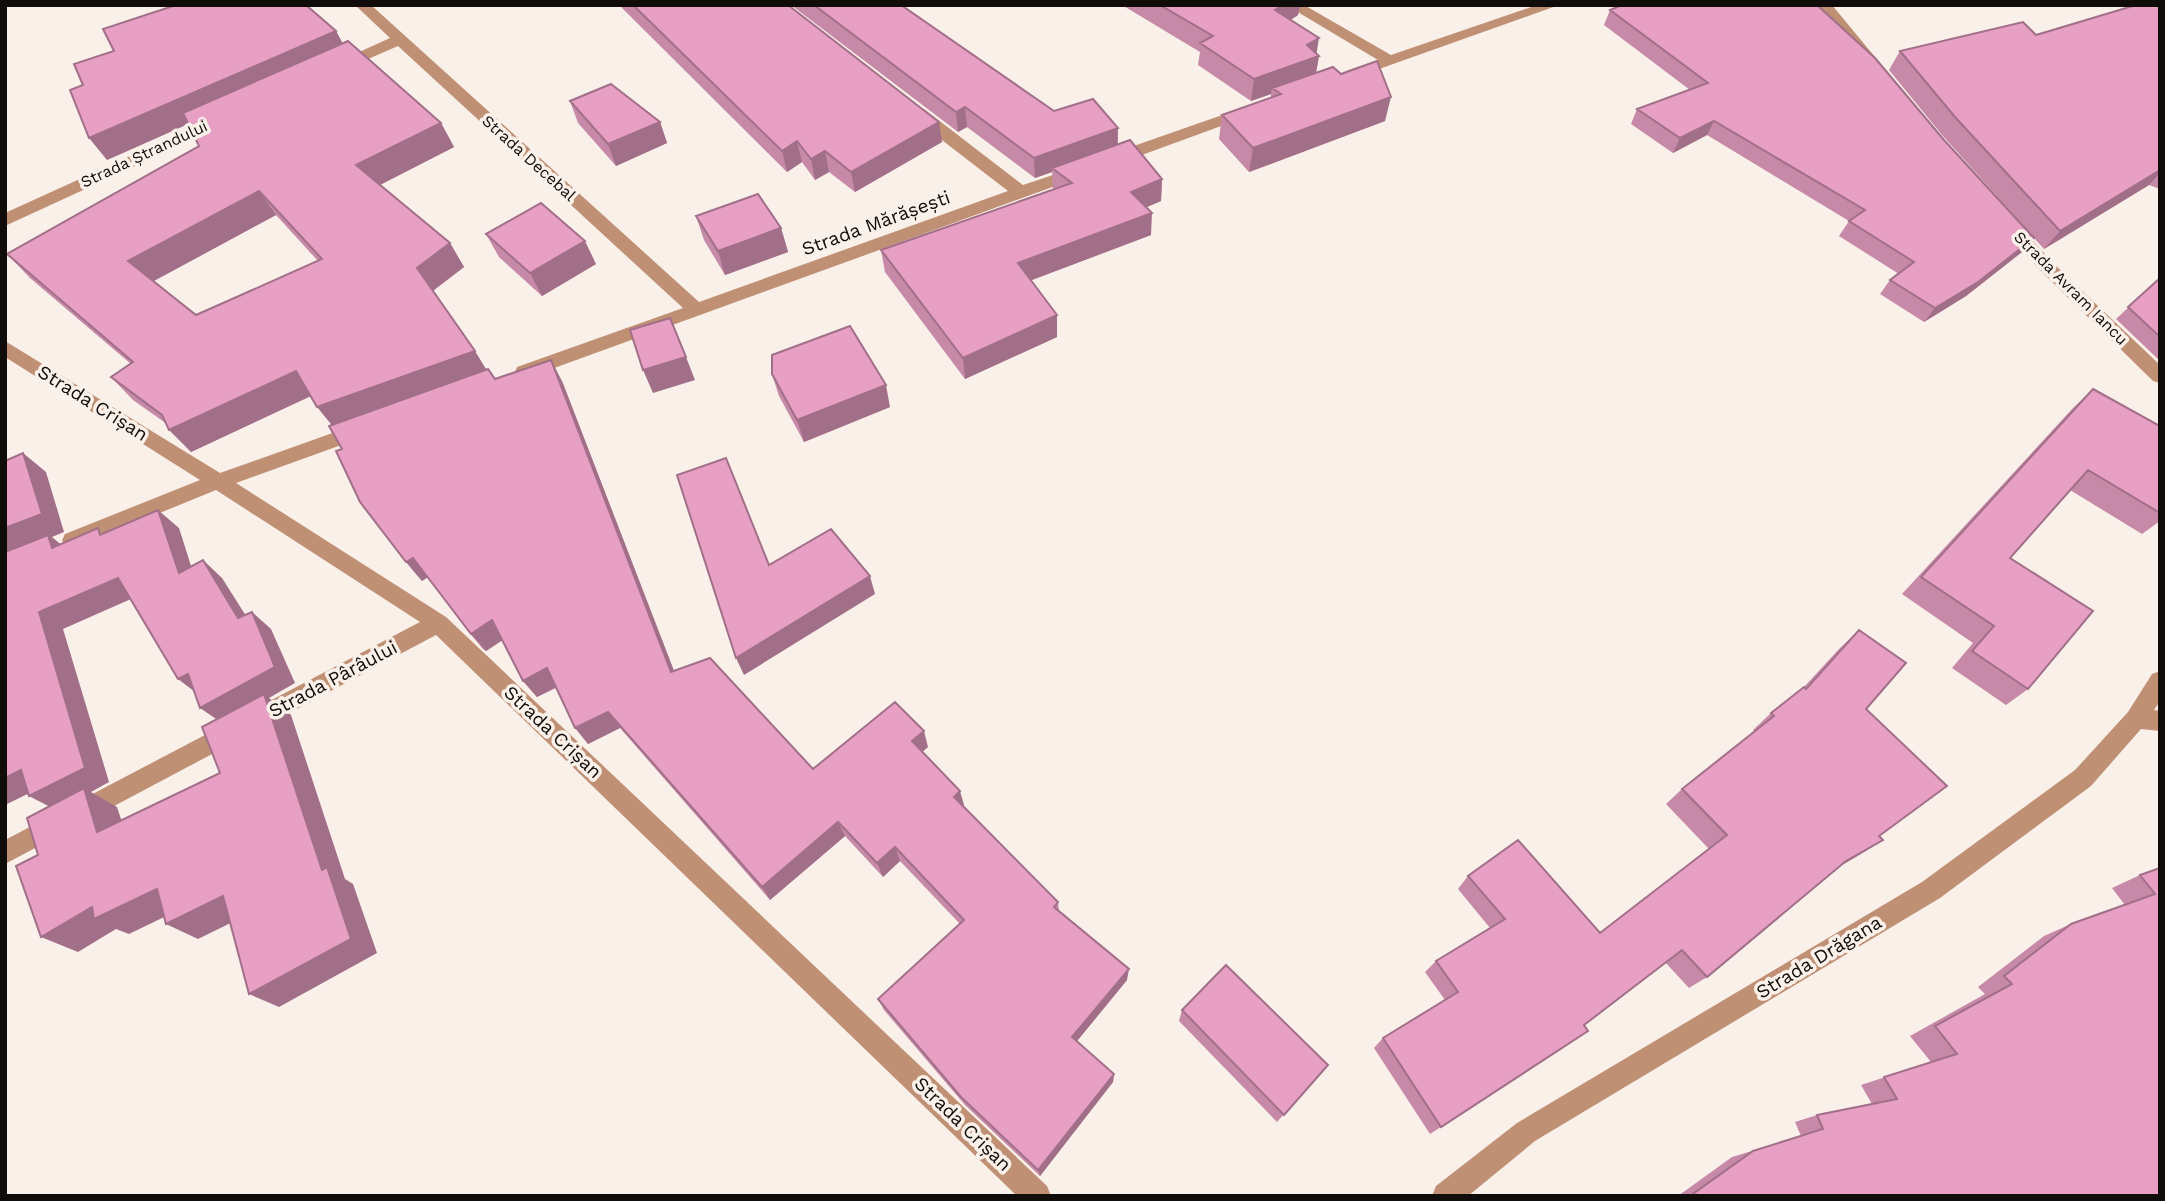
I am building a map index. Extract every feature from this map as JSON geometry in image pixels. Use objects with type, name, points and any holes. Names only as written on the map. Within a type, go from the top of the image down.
[{"type":"street","name":"Strada Decebal","points":[[362,5],[697,310]]},
{"type":"street","points":[[1293,5],[1389,60]]},
{"type":"street","points":[[1337,79],[1552,5]]},
{"type":"street","points":[[1824,5],[1884,77]]},
{"type":"street","points":[[325,73],[399,40]]},
{"type":"street","name":"Strada Mărășești","points":[[502,380],[1271,103]]},
{"type":"street","points":[[906,105],[1021,192]]},
{"type":"street","name":"Strada Ștrandului","points":[[5,220],[225,117]]},
{"type":"street","name":"Strada Avram Iancu","points":[[1996,210],[2048,268],[2160,376]]},
{"type":"street","name":"Strada Crișan","points":[[5,348],[360,570],[438,623],[1037,1196]]},
{"type":"street","points":[[53,547],[216,482],[385,422]]},
{"type":"street","name":"Strada Pârâului","points":[[5,853],[438,623]]},
{"type":"street","name":"Strada Drăgana","points":[[1446,1196],[1526,1132],[1931,890],[2082,778],[2148,720],[2160,681]]},
{"type":"building","points":[[176,5],[306,5],[336,31],[89,138],[70,90],[83,85],[74,64],[114,51],[103,29]]},
{"type":"building","points":[[633,5],[788,5],[939,122],[851,172],[825,151],[811,159],[797,141],[782,151]]},
{"type":"building","points":[[814,5],[901,5],[1054,111],[1093,99],[1118,128],[1034,158],[965,107],[956,112]]},
{"type":"building","points":[[1160,5],[1282,5],[1275,10],[1319,38],[1307,45],[1319,56],[1254,79],[1200,43],[1213,36]]},
{"type":"building","points":[[1622,5],[1817,5],[1875,58],[1944,140],[2034,238],[1978,282],[1935,308],[1890,280],[1914,262],[1849,221],[1865,210],[1714,121],[1680,138],[1637,109],[1708,83],[1610,10]]},
{"type":"building","points":[[2136,5],[2160,5],[2160,170],[2060,231],[1955,117],[1900,51],[2023,22],[2036,35]]},
{"type":"building","points":[[348,41],[441,123],[356,165],[450,243],[417,268],[475,351],[317,407],[296,371],[169,430],[162,415],[111,377],[133,362],[7,254],[199,146],[183,113]],"holes":[[[259,191],[322,259],[196,315],[128,261]]]},
{"type":"building","points":[[1377,61],[1391,97],[1253,148],[1222,115],[1281,94],[1272,88],[1333,67],[1341,74]]},
{"type":"building","points":[[611,84],[660,122],[608,144],[570,101]]},
{"type":"building","points":[[1130,140],[1162,179],[1131,192],[1152,213],[1018,263],[1057,315],[963,358],[881,250],[1072,183],[1052,168]]},
{"type":"building","points":[[758,194],[781,228],[718,251],[696,216]]},
{"type":"building","points":[[541,203],[585,241],[530,273],[486,234]]},
{"type":"building","points":[[2160,278],[2160,337],[2128,307]]},
{"type":"building","points":[[670,318],[686,357],[643,370],[630,330]]},
{"type":"building","points":[[850,326],[886,385],[797,420],[772,374],[772,355]]},
{"type":"building","points":[[551,360],[671,672],[710,658],[813,769],[895,702],[924,731],[912,741],[960,791],[954,797],[1058,902],[1054,907],[1129,969],[1072,1037],[1114,1074],[1038,1170],[961,1097],[878,999],[964,920],[895,847],[877,863],[838,822],[762,887],[608,712],[575,728],[547,668],[523,681],[492,620],[471,634],[413,558],[406,562],[360,502],[336,451],[342,449],[329,426],[488,369],[495,379]]},
{"type":"building","points":[[2093,389],[2160,426],[2160,513],[2088,470],[2010,558],[2093,611],[2028,689],[1972,651],[1994,626],[1921,577]]},
{"type":"building","points":[[23,453],[42,514],[5,528],[5,461]]},
{"type":"building","points":[[726,458],[769,565],[831,529],[870,576],[736,658],[677,475]]},
{"type":"building","points":[[158,510],[179,573],[203,560],[238,618],[252,612],[275,667],[200,708],[188,674],[178,679],[118,578],[39,612],[85,768],[29,796],[21,770],[5,778],[5,552],[48,535],[52,548],[98,528],[100,535]]},
{"type":"building","points":[[1859,630],[1906,663],[1866,709],[1947,786],[1879,836],[1883,840],[1846,861],[1707,977],[1682,950],[1584,1025],[1588,1031],[1441,1127],[1383,1038],[1458,992],[1436,961],[1505,919],[1468,876],[1518,840],[1600,933],[1727,835],[1682,789],[1774,716],[1771,713],[1804,687],[1806,689]]},
{"type":"building","points":[[264,694],[322,870],[327,867],[351,939],[249,994],[223,896],[166,924],[157,889],[94,919],[92,907],[41,937],[16,866],[38,855],[27,818],[84,788],[97,832],[220,773],[202,727]]},
{"type":"building","points":[[2160,868],[2160,1196],[1690,1196],[1753,1151],[1823,1129],[1817,1115],[1897,1099],[1884,1077],[1957,1054],[1935,1026],[2012,984],[2004,976],[2071,924],[2155,894],[2140,875]]},
{"type":"building","points":[[1226,965],[1328,1065],[1284,1115],[1182,1010]]}]
